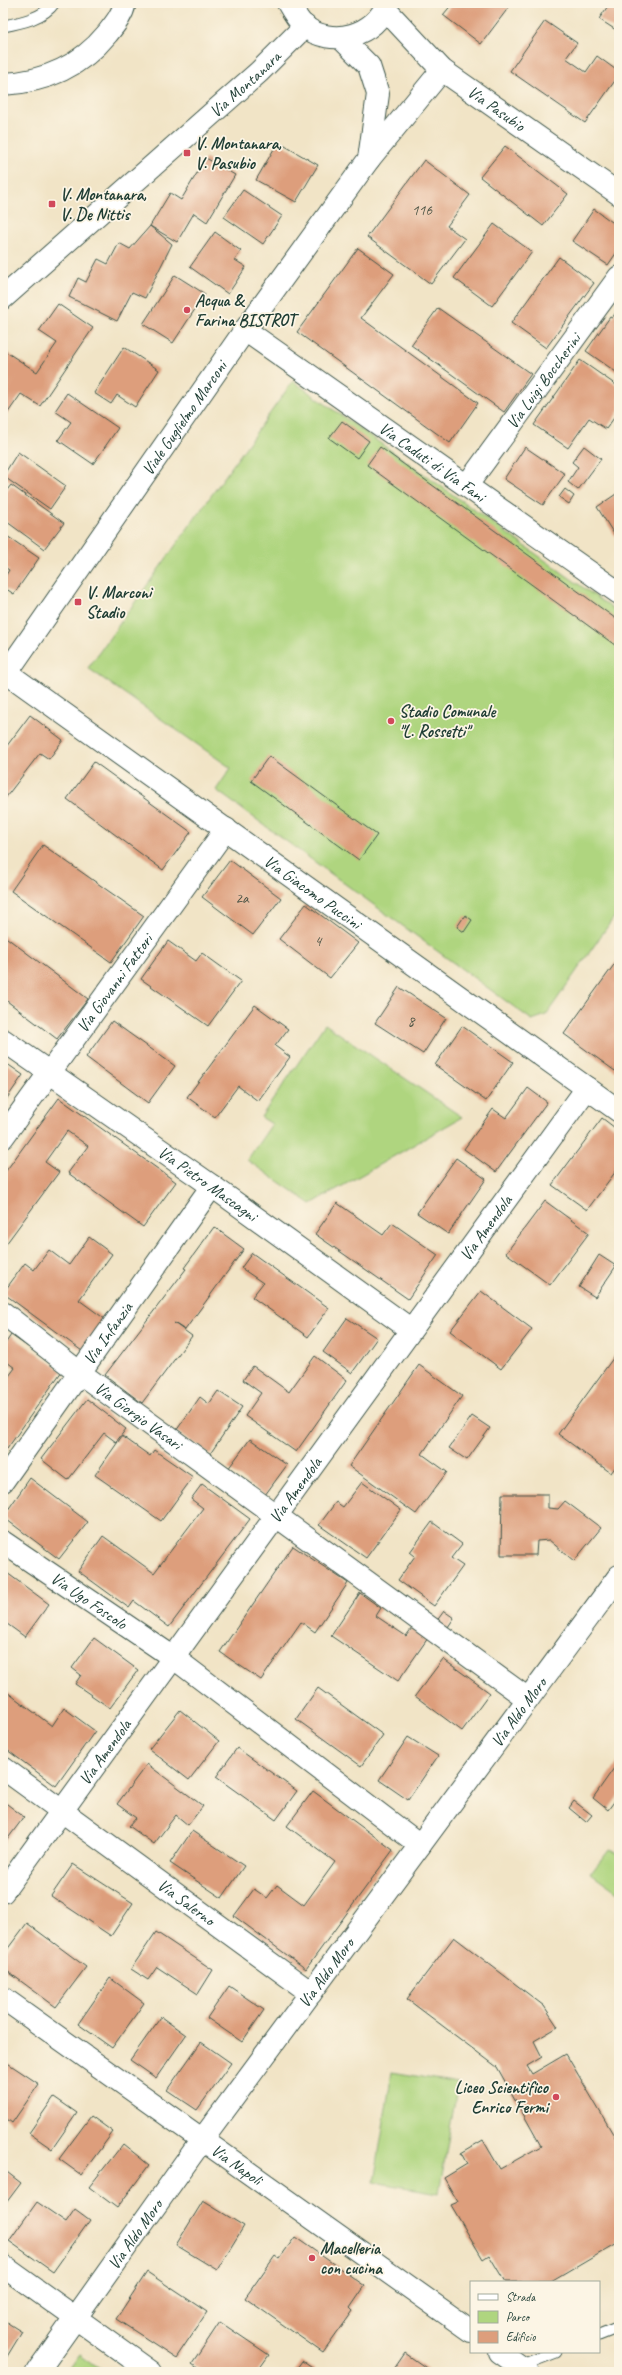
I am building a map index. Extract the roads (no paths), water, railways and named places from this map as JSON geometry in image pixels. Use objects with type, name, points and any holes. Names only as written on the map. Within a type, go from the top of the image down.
[{"type":"street","points":[[3,84],[26,83],[59,72],[93,51],[122,16],[126,3]]},
{"type":"street","points":[[288,3],[294,15],[305,26],[316,33],[341,38],[359,33],[374,23],[387,5]]},
{"type":"street","name":"Via Pasubio","points":[[387,5],[442,70],[619,194]]},
{"type":"street","name":"Via Montanara","points":[[3,298],[259,72],[305,26]]},
{"type":"street","name":"Viale Guglielmo Marconi","points":[[341,38],[369,66],[378,94],[369,159]]},
{"type":"street","name":"Viale Guglielmo Marconi","points":[[5,676],[245,330],[369,159],[442,70]]},
{"type":"street","name":"Via Luigi Boccherini","points":[[467,485],[619,277]]},
{"type":"street","name":"Via Caduti di Via Fani","points":[[245,330],[619,593]]},
{"type":"street","name":"Via Giacomo Puccini","points":[[5,676],[226,829],[587,1088],[617,1106]]},
{"type":"street","name":"Via Giovanni Fattori","points":[[3,1137],[226,829]]},
{"type":"street","name":"Via Pietro Mascagni","points":[[3,1040],[212,1186],[410,1329]]},
{"type":"street","name":"Via Amendola","points":[[3,1892],[174,1658],[410,1329],[587,1088]]},
{"type":"street","name":"Via Infanzia","points":[[3,1481],[212,1186]]},
{"type":"street","name":"Via Giorgio Vasari","points":[[3,1313],[80,1373],[528,1699]]},
{"type":"street","name":"Via Ugo Foscolo","points":[[3,1542],[174,1658],[420,1845]]},
{"type":"street","name":"Via Aldo Moro","points":[[37,2372],[202,2140],[619,1576]]},
{"type":"street","name":"Via Salerno","points":[[3,1768],[63,1810],[311,1993]]},
{"type":"street","name":"Via Napoli","points":[[3,1998],[470,2330]]},
{"type":"street","points":[[3,2266],[74,2319],[151,2372]]},
{"type":"street","points":[[501,2353],[524,2369]]},
{"type":"lane","points":[[3,26],[34,18],[51,8],[54,3]]},
{"type":"lane","points":[[600,2335],[619,2327]]},
{"type":"lane","points":[[524,2369],[554,2353]]},
{"type":"place","name":"V. Montanara, V. Pasubio","points":[[187,153]]},
{"type":"place","name":"V. Montanara, V. De Nittis","points":[[52,204]]},
{"type":"place","name":"Acqua & Farina BISTROT","points":[[187,310]]},
{"type":"place","name":"V. Marconi Stadio","points":[[78,602]]},
{"type":"place","name":"Stadio Comunale \"L. Rossetti\"","points":[[391,721]]},
{"type":"place","name":"Liceo Scientifico Enrico Fermi","points":[[556,2097]]},
{"type":"place","name":"Macelleria con cucina","points":[[312,2258]]}]
